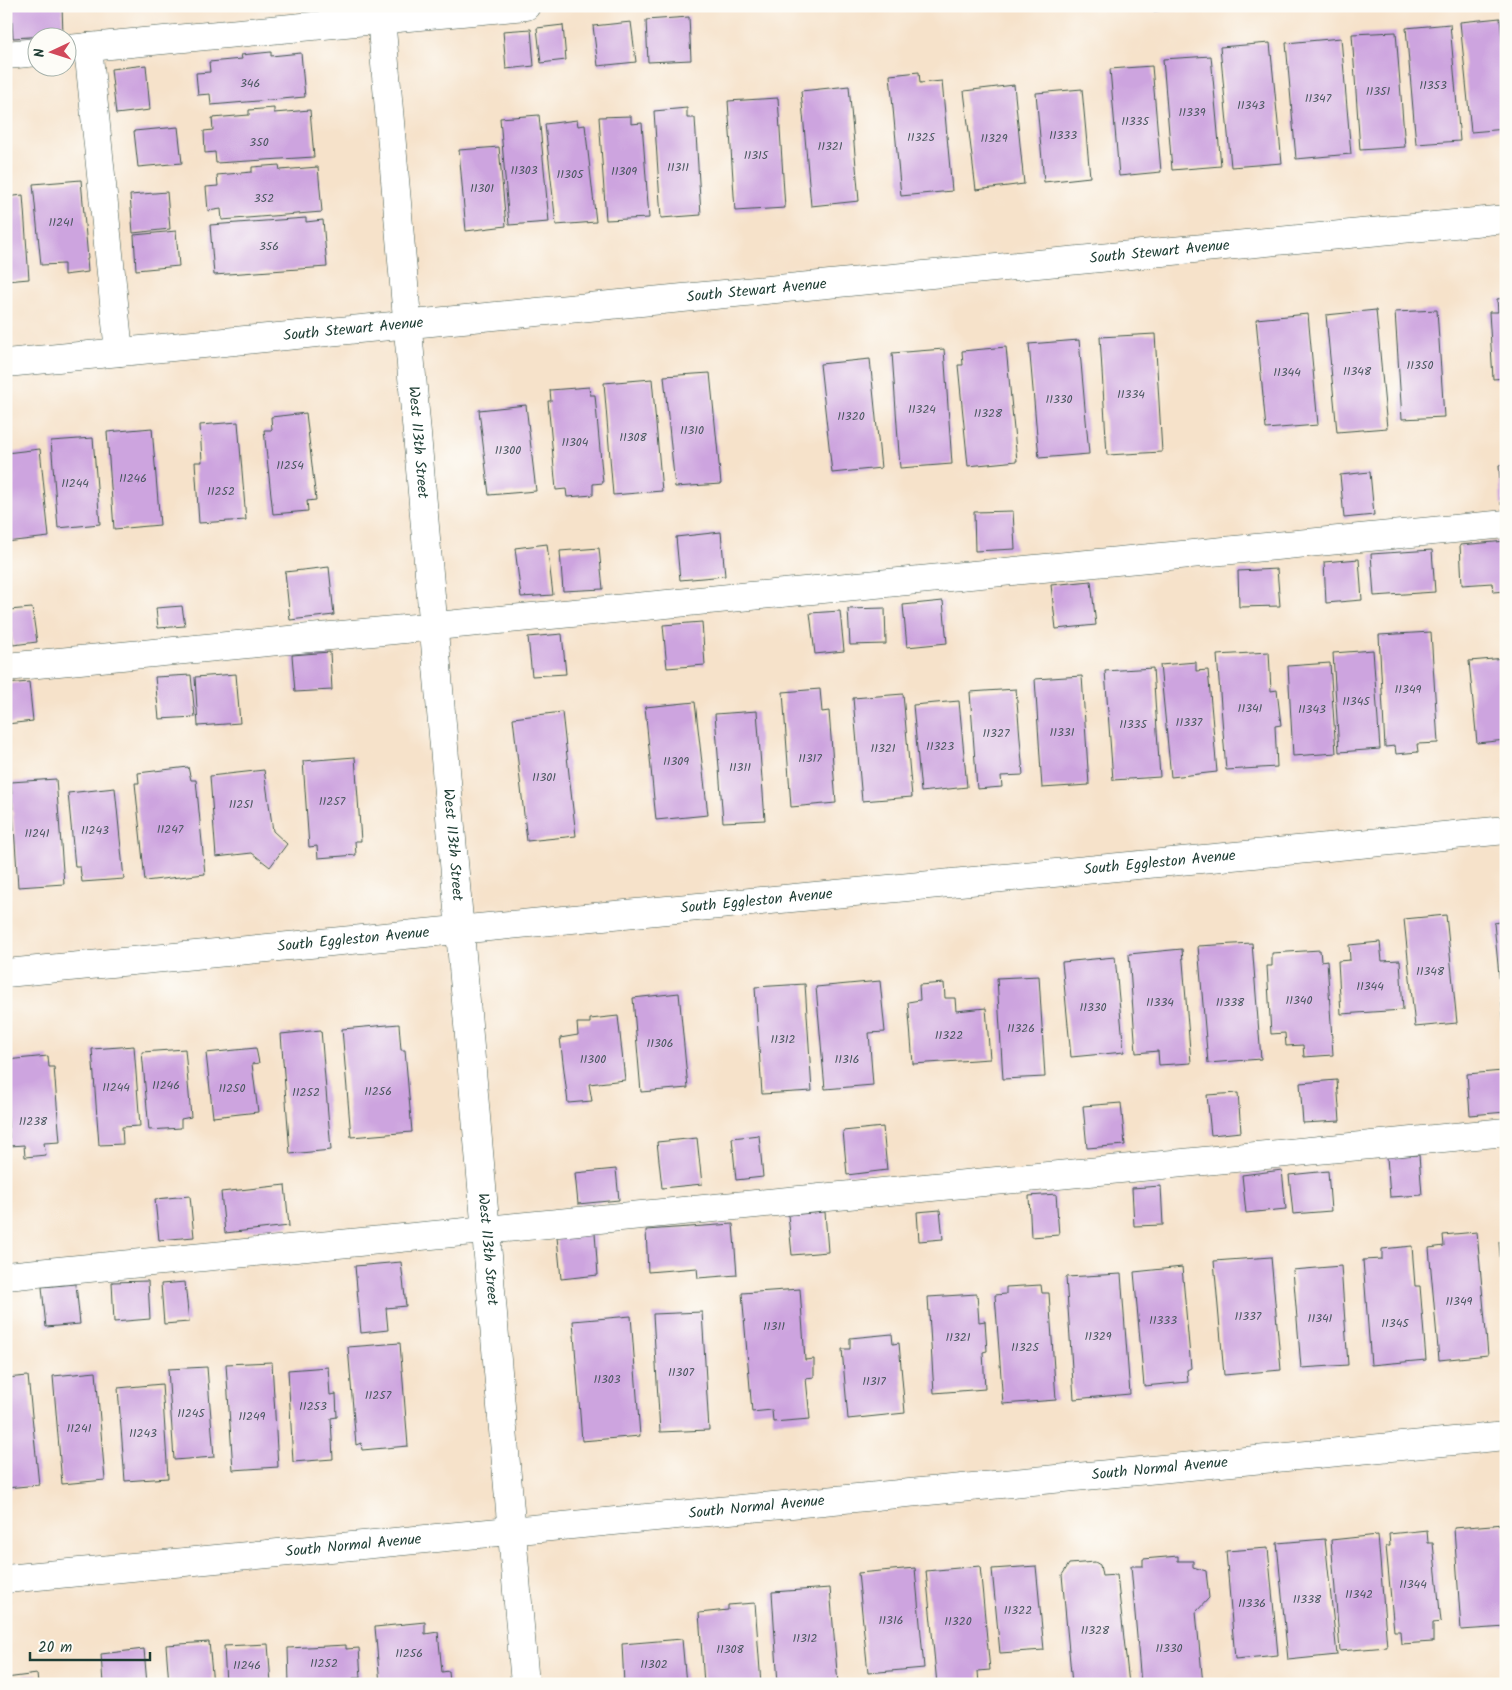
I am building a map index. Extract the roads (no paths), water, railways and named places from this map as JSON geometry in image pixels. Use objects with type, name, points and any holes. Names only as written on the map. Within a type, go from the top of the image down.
[{"type":"street","points":[[119,352],[78,48],[380,13],[526,6]]},
{"type":"street","name":"West 113th Street","points":[[380,13],[525,1684]]},
{"type":"street","points":[[6,55],[28,53]]},
{"type":"street","name":"South Stewart Avenue","points":[[6,363],[1506,218]]},
{"type":"street","points":[[6,667],[1506,524]]},
{"type":"street","name":"South Eggleston Avenue","points":[[6,973],[1506,830]]},
{"type":"street","points":[[6,1276],[1506,1132]]},
{"type":"street","name":"South Normal Avenue","points":[[6,1579],[1506,1436]]}]
